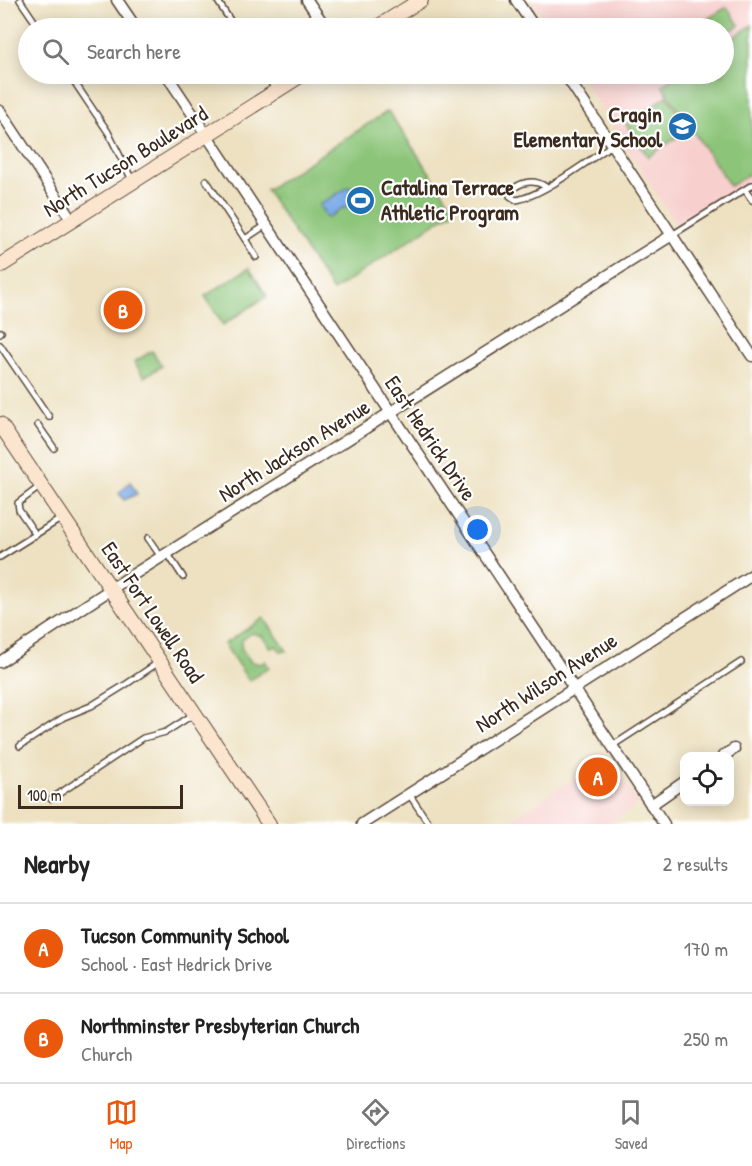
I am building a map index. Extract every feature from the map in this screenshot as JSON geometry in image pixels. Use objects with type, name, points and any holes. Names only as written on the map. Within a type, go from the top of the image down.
[{"type":"main road","points":[[391,18],[415,2]]},
{"type":"main road","name":"North Tucson Boulevard","points":[[0,266],[286,84]]},
{"type":"main road","name":"East Fort Lowell Road","points":[[0,424],[269,824]]},
{"type":"street","points":[[117,0],[129,18]]},
{"type":"street","points":[[307,0],[319,18]]},
{"type":"street","points":[[516,0],[528,18]]},
{"type":"street","name":"East Hedrick Drive","points":[[173,84],[664,824]]},
{"type":"street","points":[[572,84],[752,356]]},
{"type":"street","points":[[0,111],[72,219]]},
{"type":"street","name":"North Jackson Avenue","points":[[0,662],[112,588],[672,235]]},
{"type":"street","name":"North Wilson Avenue","points":[[362,824],[752,575]]},
{"type":"street","points":[[729,752],[734,749]]},
{"type":"street","points":[[651,805],[680,785]]},
{"type":"lane","points":[[20,0],[32,18]]},
{"type":"lane","points":[[217,0],[229,18]]},
{"type":"lane","points":[[76,84],[108,132],[132,181]]},
{"type":"lane","points":[[272,84],[276,90]]},
{"type":"lane","points":[[546,187],[535,181],[522,183],[510,192],[510,196],[516,200],[522,199],[546,187],[612,145]]},
{"type":"lane","points":[[206,180],[256,257]]},
{"type":"lane","points":[[672,235],[752,185]]},
{"type":"lane","points":[[745,190],[752,200]]},
{"type":"lane","points":[[245,239],[266,225]]},
{"type":"lane","points":[[0,345],[49,417]]},
{"type":"lane","points":[[38,425],[54,448]]},
{"type":"lane","points":[[36,536],[19,510],[18,503],[42,485]]},
{"type":"lane","points":[[0,557],[63,517]]},
{"type":"lane","points":[[148,538],[183,577]]},
{"type":"lane","points":[[20,746],[64,717],[91,706],[125,686],[160,661]]},
{"type":"lane","points":[[612,746],[741,662]]},
{"type":"lane","points":[[51,799],[143,738],[166,732],[195,713]]},
{"type":"lane","points":[[409,794],[429,824]]},
{"type":"shaded area","name":"Cragin Elementary School","points":[[532,0],[752,0],[752,180],[678,227],[585,84],[734,84],[734,18],[544,18]]},
{"type":"shaded area","points":[[607,756],[639,803],[608,824],[505,824]]},
{"type":"green space","points":[[727,7],[739,25],[734,28],[734,18],[709,18]]},
{"type":"green space","points":[[752,25],[752,172],[730,186],[662,85],[734,84],[734,37]]},
{"type":"green space","points":[[667,96],[689,129],[648,157],[626,124]]},
{"type":"green space","name":"Catalina Terrace Athletic Program","points":[[388,111],[455,210],[333,291],[266,190]]},
{"type":"green space","points":[[249,268],[267,296],[223,325],[205,296]]},
{"type":"green space","points":[[152,351],[162,366],[144,377],[134,362]]},
{"type":"green space","points":[[264,618],[287,651],[281,651],[276,646],[271,648],[262,636],[252,633],[242,640],[241,648],[251,662],[262,664],[265,661],[269,667],[249,681],[224,644]]},
{"type":"water","points":[[350,186],[360,205],[343,208],[327,218],[319,205]]},
{"type":"water","points":[[130,482],[137,494],[124,500],[119,493]]},
{"type":"place","name":"Cragin Elementary School","points":[[683,127]]},
{"type":"place","name":"Catalina Terrace Athletic Program","points":[[360,200]]},
{"type":"place","name":"Northminster Presbyterian Church","points":[[123,310]]},
{"type":"place","name":"Tucson Community School","points":[[598,777]]}]
